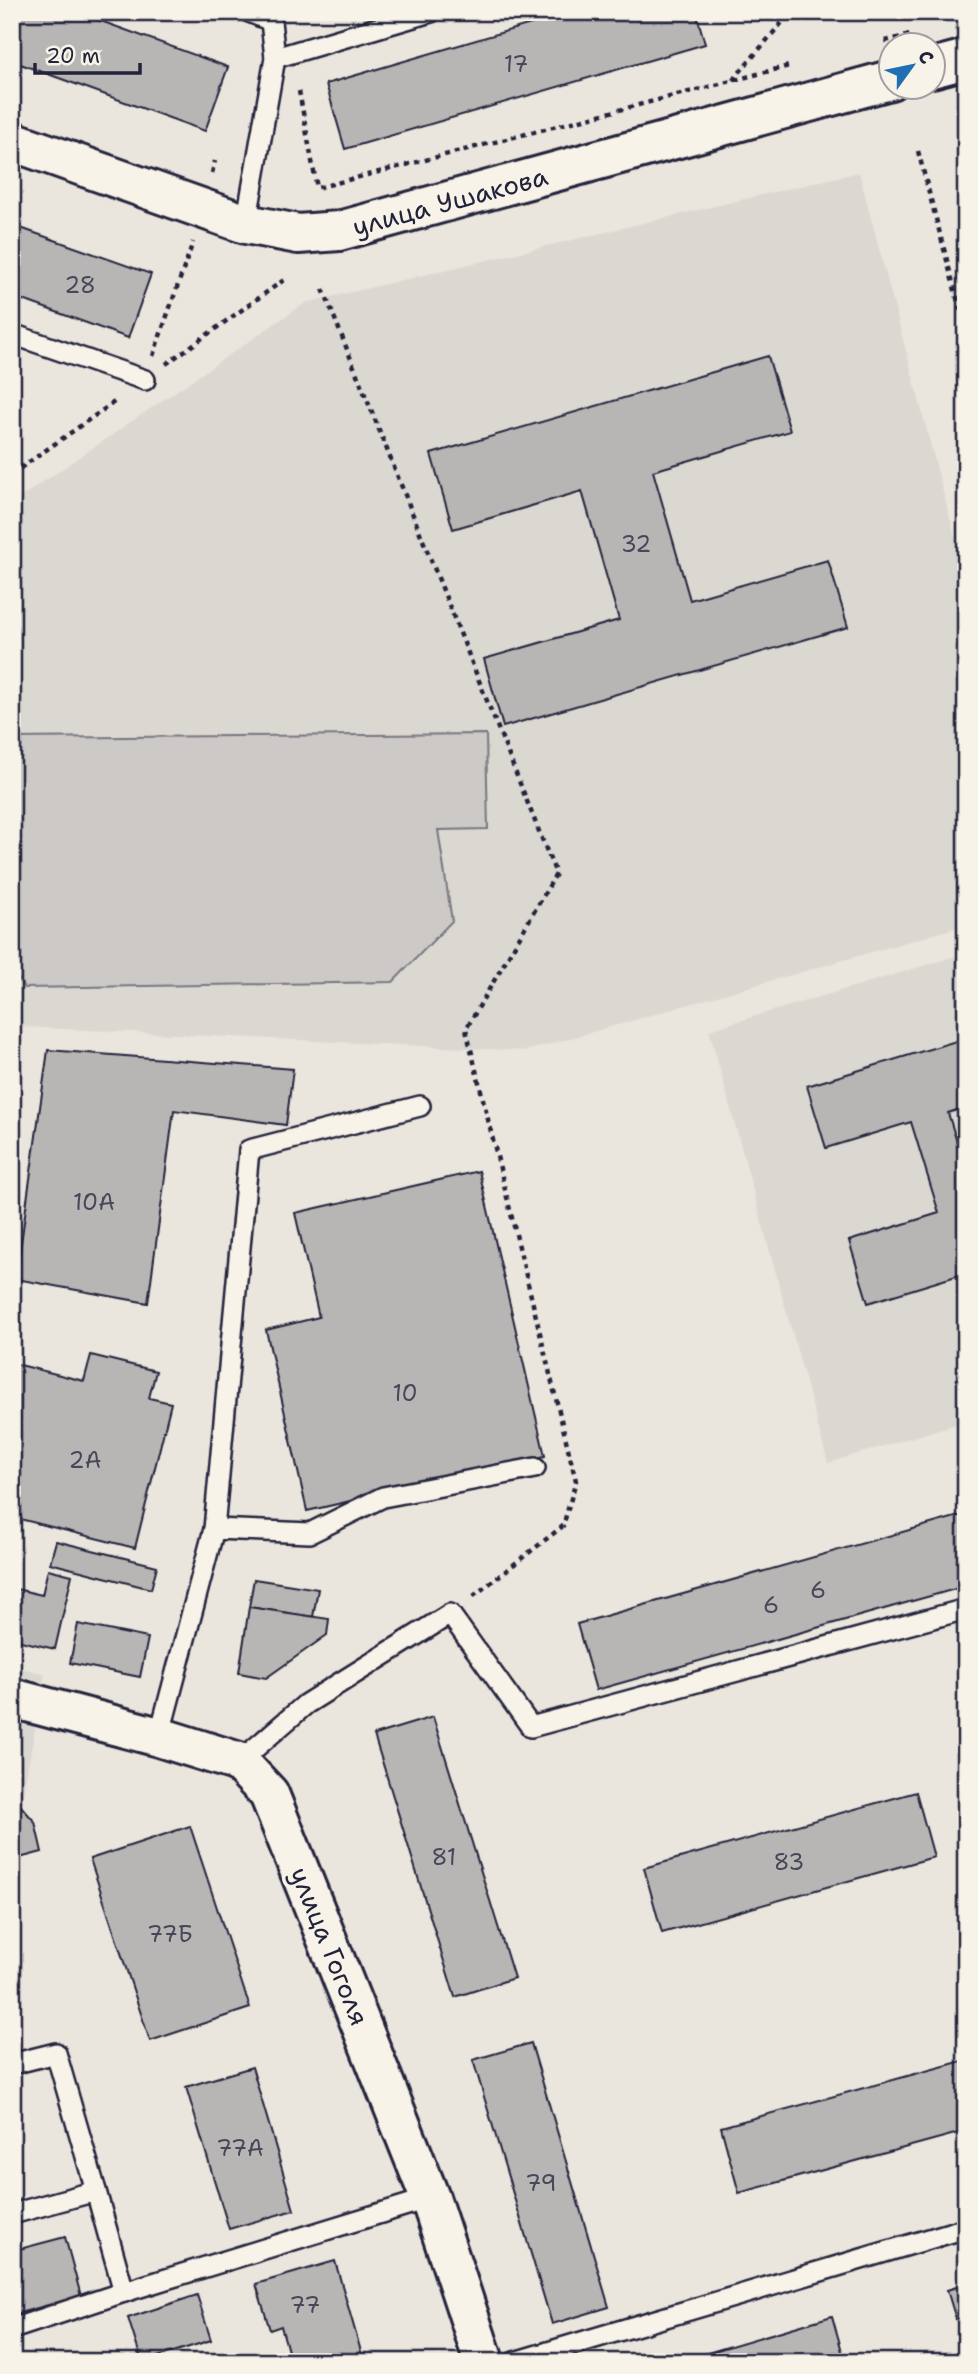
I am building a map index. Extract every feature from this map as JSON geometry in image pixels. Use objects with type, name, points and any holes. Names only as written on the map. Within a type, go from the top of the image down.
[{"type":"street","points":[[946,65],[966,60]]},
{"type":"street","name":"улица Ушакова","points":[[12,141],[246,224],[298,234],[339,232],[876,84]]},
{"type":"street","name":"улица Гоголя","points":[[12,1698],[159,1737],[239,1762],[269,1794],[430,2198],[484,2362]]},
{"type":"lane","points":[[246,224],[283,55],[270,17],[249,12]]},
{"type":"lane","points":[[283,55],[431,12]]},
{"type":"lane","points":[[12,334],[145,380]]},
{"type":"lane","points":[[159,1737],[214,1529],[249,1150],[420,1107]]},
{"type":"lane","points":[[214,1529],[310,1533],[383,1497],[535,1468]]},
{"type":"lane","points":[[239,1762],[306,1704],[450,1614],[531,1727],[966,1609]]},
{"type":"lane","points":[[12,2064],[56,2053],[124,2292]]},
{"type":"lane","points":[[12,2214],[96,2191]]},
{"type":"lane","points":[[12,2329],[430,2198]]},
{"type":"lane","points":[[514,2362],[966,2228]]},
{"type":"path","points":[[733,80],[791,12]]},
{"type":"path","points":[[871,45],[925,31]]},
{"type":"path","points":[[283,55],[317,188],[790,66]]},
{"type":"path","points":[[918,151],[966,332]]},
{"type":"path","points":[[145,380],[192,243]]},
{"type":"path","points":[[323,289],[556,874],[466,1028],[576,1481],[563,1526],[450,1614]]},
{"type":"shaded area","points":[[859,172],[966,579],[966,925],[526,1051],[22,1027],[12,1013],[12,503],[305,303]]},
{"type":"shaded area","points":[[486,734],[488,829],[438,830],[452,921],[393,982],[24,988],[12,969],[12,738]]},
{"type":"shaded area","points":[[966,953],[966,1421],[828,1463],[709,1030]]},
{"type":"shaded area","points":[[12,1665],[45,1674],[15,1838],[12,1839]]},
{"type":"building","points":[[12,12],[76,12],[228,67],[205,131],[12,61]]},
{"type":"building","points":[[572,12],[696,12],[705,44],[345,149],[326,84]]},
{"type":"building","points":[[12,225],[151,274],[128,338],[12,296]]},
{"type":"building","points":[[768,356],[790,431],[653,471],[690,600],[828,560],[848,627],[503,727],[484,659],[619,620],[582,491],[453,529],[431,454]]},
{"type":"building","points":[[966,1038],[966,1107],[948,1113],[966,1172],[966,1273],[868,1303],[849,1241],[939,1213],[911,1122],[826,1148],[807,1086]]},
{"type":"building","points":[[48,1050],[293,1069],[286,1125],[174,1110],[148,1303],[16,1279]]},
{"type":"building","points":[[479,1171],[545,1456],[307,1511],[266,1330],[319,1317],[295,1213]]},
{"type":"building","points":[[91,1355],[156,1371],[149,1398],[171,1403],[135,1548],[12,1517],[12,1363],[84,1381]]},
{"type":"building","points":[[966,1514],[966,1586],[596,1690],[577,1624]]},
{"type":"building","points":[[56,1541],[157,1566],[151,1589],[50,1563]]},
{"type":"building","points":[[48,1569],[72,1575],[55,1649],[12,1639],[12,1588],[42,1595]]},
{"type":"building","points":[[254,1579],[318,1589],[313,1617],[249,1607]]},
{"type":"building","points":[[249,1607],[329,1619],[327,1635],[266,1678],[239,1673]]},
{"type":"building","points":[[78,1624],[148,1638],[140,1677],[70,1663]]},
{"type":"building","points":[[433,1717],[514,1978],[455,1997],[374,1735]]},
{"type":"building","points":[[916,1792],[934,1857],[662,1933],[644,1868]]},
{"type":"building","points":[[12,1796],[35,1822],[42,1852],[12,1860]]},
{"type":"building","points":[[190,1826],[250,2008],[150,2041],[90,1859]]},
{"type":"building","points":[[531,2043],[609,2307],[552,2324],[473,2060]]},
{"type":"building","points":[[966,2060],[966,2131],[739,2193],[721,2127]]},
{"type":"building","points":[[252,2067],[294,2210],[229,2229],[186,2087]]},
{"type":"building","points":[[65,2237],[81,2296],[12,2315],[12,2251]]},
{"type":"building","points":[[335,2261],[364,2362],[291,2362],[281,2326],[270,2330],[256,2284]]},
{"type":"building","points":[[966,2284],[966,2352],[947,2290]]},
{"type":"building","points":[[197,2295],[211,2340],[142,2362],[128,2318]]},
{"type":"building","points":[[832,2316],[845,2362],[677,2362]]}]
